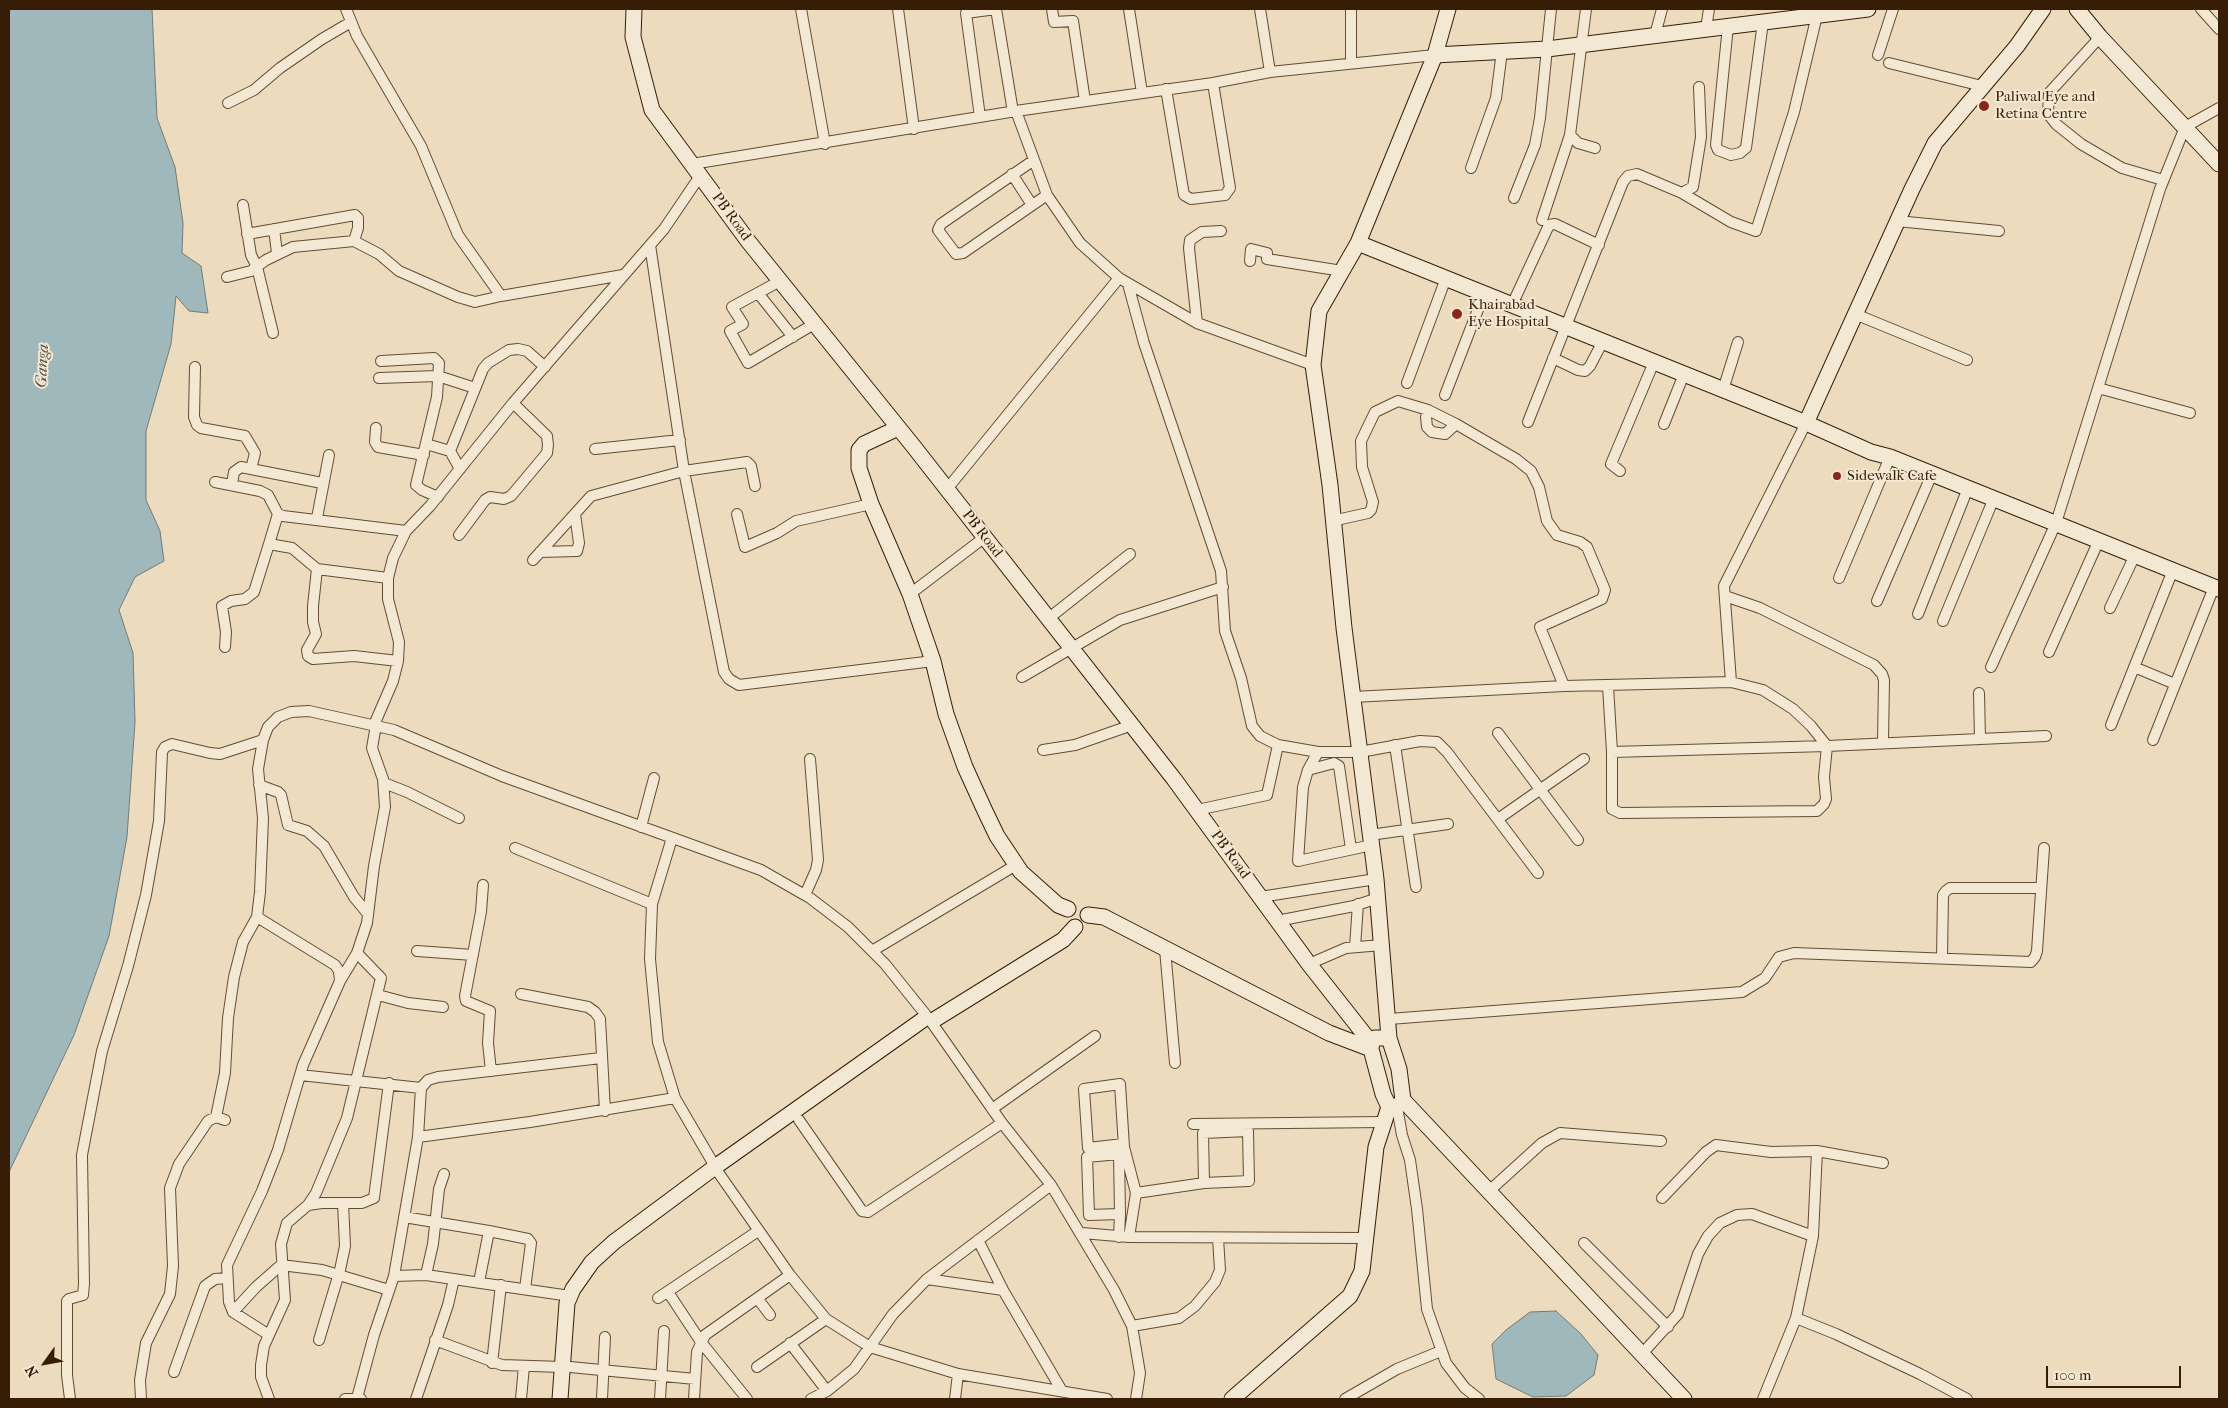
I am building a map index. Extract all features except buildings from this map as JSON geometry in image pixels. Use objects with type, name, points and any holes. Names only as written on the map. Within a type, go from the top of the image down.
[{"type":"street","points":[[346,9],[393,101],[421,146],[458,235],[501,296]]},
{"type":"street","name":"PB Road","points":[[634,9],[633,37],[652,110],[780,281],[985,537],[1132,725],[1197,810],[1371,1047]]},
{"type":"street","points":[[802,9],[825,144]]},
{"type":"street","points":[[898,9],[914,129]]},
{"type":"street","points":[[980,117],[966,13],[996,9],[1015,111],[1046,195],[1080,243],[1119,278],[1197,323],[1313,365]]},
{"type":"street","points":[[1052,9],[1054,22],[1073,21],[1085,101]]},
{"type":"street","points":[[1129,9],[1142,93]]},
{"type":"street","points":[[1260,9],[1270,72]]},
{"type":"street","points":[[1351,63],[1352,9]]},
{"type":"street","points":[[1448,9],[1435,55],[1358,243],[1319,311],[1313,365],[1330,485],[1332,521],[1376,879],[1389,1019],[1389,1038],[1399,1069],[1396,1104],[1402,1135],[1410,1160],[1427,1309],[1442,1351],[1451,1369],[1465,1388],[1478,1399]]},
{"type":"street","points":[[1514,198],[1535,145],[1540,118],[1551,9]]},
{"type":"street","points":[[1542,220],[1570,135],[1586,9]]},
{"type":"street","points":[[1655,35],[1662,9]]},
{"type":"street","points":[[1706,29],[1709,9]]},
{"type":"street","points":[[269,1335],[233,1312],[229,1302],[227,1265],[268,1175],[300,1075],[340,981],[357,952],[368,914],[374,866],[385,807],[384,783],[372,748],[375,725],[398,661],[399,642],[388,599],[388,578],[393,558],[406,532],[438,497],[513,403],[667,225],[696,170],[825,144],[1015,111],[1213,83],[1270,72],[1435,55],[1547,49],[1868,9]]},
{"type":"street","points":[[1878,55],[1893,9]]},
{"type":"street","points":[[1731,682],[1724,586],[1806,423],[1897,221],[1935,143],[2017,46],[2043,9]]},
{"type":"street","points":[[2077,9],[2100,37],[2219,164]]},
{"type":"street","points":[[2200,9],[2219,29]]},
{"type":"street","points":[[1528,422],[1623,182],[1628,176],[1637,174],[1682,193],[1731,222],[1756,231],[1794,112],[1817,15]]},
{"type":"street","points":[[228,103],[254,90],[315,44],[351,22]]},
{"type":"street","points":[[1728,26],[1716,145],[1718,150],[1731,155],[1740,153],[1746,148],[1763,22]]},
{"type":"street","points":[[2100,37],[2049,93],[2048,114],[2056,124],[2081,144],[2122,168],[2164,180]]},
{"type":"street","points":[[1471,168],[1496,98],[1502,51]]},
{"type":"street","points":[[1889,63],[1982,86]]},
{"type":"street","points":[[1166,90],[1184,195],[1191,199],[1225,194],[1230,188],[1213,83]]},
{"type":"street","points":[[1682,193],[1693,186],[1699,160],[1701,137],[1699,87]]},
{"type":"street","points":[[1991,667],[2056,523],[2164,180],[2185,127],[2219,108]]},
{"type":"street","points":[[1570,135],[1578,143],[1595,148]]},
{"type":"street","points":[[1034,160],[941,224],[938,230],[956,254],[963,253],[1046,195]]},
{"type":"street","points":[[1012,174],[1032,204]]},
{"type":"street","points":[[243,205],[250,255],[257,267],[273,332]]},
{"type":"street","points":[[248,234],[355,215],[358,218],[358,223],[354,241]]},
{"type":"street","points":[[1897,221],[1999,231]]},
{"type":"street","points":[[1512,305],[1550,225],[1555,224],[1599,245]]},
{"type":"street","points":[[274,229],[277,253]]},
{"type":"street","points":[[1197,323],[1189,248],[1190,240],[1202,232],[1221,231]]},
{"type":"street","points":[[226,277],[251,271],[277,253],[293,247],[354,241],[379,254],[399,271],[458,297],[475,302],[623,275]]},
{"type":"street","points":[[1358,243],[1806,423],[1871,452],[1890,457],[2216,588],[2153,740]]},
{"type":"street","points":[[650,245],[684,471],[724,672],[729,679],[739,685],[933,661]]},
{"type":"street","points":[[1250,261],[1251,249],[1267,253],[1267,259],[1342,271]]},
{"type":"street","points":[[947,490],[1119,278]]},
{"type":"street","points":[[1406,383],[1446,278]]},
{"type":"street","points":[[780,281],[732,307],[742,324],[730,331],[748,363],[814,324]]},
{"type":"street","points":[[1128,284],[1144,343],[1221,571],[1225,630],[1241,678],[1252,726],[1260,736],[1278,745],[1318,752],[1360,752],[1420,741],[1437,742],[1538,873]]},
{"type":"street","points":[[758,293],[793,336]]},
{"type":"street","points":[[1445,395],[1484,294]]},
{"type":"street","points":[[1855,314],[1967,360]]},
{"type":"street","points":[[1553,358],[1578,370],[1585,371],[1590,366],[1603,341]]},
{"type":"street","points":[[1723,390],[1738,342]]},
{"type":"street","points":[[450,451],[475,388],[488,363],[509,350],[518,349],[526,351],[544,367]]},
{"type":"street","points":[[381,361],[434,358],[439,363],[437,397],[416,485],[422,490],[438,497]]},
{"type":"street","points":[[1620,471],[1611,464],[1654,362]]},
{"type":"street","points":[[195,367],[194,417],[197,424],[201,428],[245,436],[255,454],[252,469]]},
{"type":"street","points":[[1664,424],[1684,374]]},
{"type":"street","points":[[379,378],[438,376],[475,388]]},
{"type":"street","points":[[2098,388],[2190,413]]},
{"type":"street","points":[[1332,521],[1368,513],[1371,510],[1373,502],[1362,467],[1361,440],[1375,412],[1398,401],[1428,410],[1516,459],[1531,471],[1539,487],[1547,521],[1557,535],[1588,546],[1605,590],[1602,599],[1540,627],[1564,686]]},
{"type":"street","points":[[459,535],[480,505],[490,497],[504,498],[511,496],[546,453],[548,445],[547,436],[513,403]]},
{"type":"street","points":[[1428,410],[1426,417],[1427,427],[1432,432],[1445,434],[1456,424]]},
{"type":"street","points":[[376,428],[378,447],[424,455]]},
{"type":"street","points":[[898,428],[864,444],[858,450],[860,468],[871,504],[910,594],[933,661],[946,714],[965,767],[998,836],[1021,872],[1058,905],[1070,919]]},
{"type":"street","points":[[595,449],[680,440]]},
{"type":"street","points":[[426,444],[450,451],[460,468]]},
{"type":"street","points":[[316,518],[329,455]]},
{"type":"street","points":[[1839,578],[1890,457]]},
{"type":"street","points":[[576,514],[579,543],[577,551],[537,556],[591,496],[684,471],[747,462],[751,466],[755,486]]},
{"type":"street","points":[[232,484],[233,474],[236,469],[252,469],[322,483]]},
{"type":"street","points":[[1877,601],[1932,474]]},
{"type":"street","points":[[215,482],[232,484],[268,495],[278,514],[254,592],[245,599],[231,601],[222,606],[226,632],[225,647]]},
{"type":"street","points":[[1918,614],[1968,488]]},
{"type":"street","points":[[1943,621],[1994,498]]},
{"type":"street","points":[[737,514],[745,547],[777,534],[796,521],[871,504]]},
{"type":"street","points":[[278,514],[406,532]]},
{"type":"street","points":[[910,594],[985,537]]},
{"type":"street","points":[[2049,652],[2099,540]]},
{"type":"street","points":[[269,544],[292,548],[317,568],[388,578]]},
{"type":"street","points":[[1048,618],[1130,554]]},
{"type":"street","points":[[2110,608],[2135,555]]},
{"type":"street","points":[[317,568],[313,606],[313,622],[316,634],[307,650],[308,656],[313,660],[354,656],[398,661]]},
{"type":"street","points":[[2110,724],[2173,570]]},
{"type":"street","points":[[1022,677],[1120,620],[1223,587]]},
{"type":"street","points":[[1725,596],[1760,608],[1874,665],[1882,674],[1884,680],[1883,742]]},
{"type":"street","points":[[2134,667],[2175,684]]},
{"type":"street","points":[[1353,697],[1564,686],[1731,682],[1763,690],[1793,709],[1811,726],[1827,746],[1824,776],[1826,799],[1824,804],[1817,810],[1620,813],[1612,809],[1612,752],[1608,686]]},
{"type":"street","points":[[1979,693],[1980,739]]},
{"type":"street","points":[[141,1399],[140,1380],[146,1343],[170,1294],[173,1266],[170,1188],[179,1164],[193,1140],[208,1121],[221,1118],[228,1018],[234,977],[242,942],[257,917],[260,900],[262,828],[258,769],[262,740],[268,727],[274,720],[291,712],[309,711],[394,730],[502,776],[761,870],[805,895],[848,927],[885,964],[929,1020],[1002,1123],[1051,1185],[1082,1232],[1132,1326],[1140,1373],[1136,1399]]},
{"type":"street","points":[[1043,750],[1075,745],[1132,725]]},
{"type":"street","points":[[1498,733],[1578,840]]},
{"type":"street","points":[[1612,752],[1827,746],[2046,736]]},
{"type":"street","points":[[70,1399],[67,1375],[68,1301],[83,1295],[84,1284],[82,1155],[102,1051],[128,966],[146,895],[160,821],[162,752],[165,747],[172,744],[220,754],[262,740]]},
{"type":"street","points":[[1197,810],[1265,796],[1269,792],[1278,745]]},
{"type":"street","points":[[1395,745],[1416,887]]},
{"type":"street","points":[[1318,752],[1308,770],[1303,786],[1298,861],[1351,849],[1371,840],[1407,830],[1448,824]]},
{"type":"street","points":[[805,895],[816,870],[818,860],[810,759]]},
{"type":"street","points":[[1498,819],[1584,759]]},
{"type":"street","points":[[1308,770],[1334,763],[1339,766],[1351,849]]},
{"type":"street","points":[[641,827],[654,778]]},
{"type":"street","points":[[384,783],[407,792],[458,818]]},
{"type":"street","points":[[259,785],[278,792],[281,796],[288,824],[307,831],[324,846],[354,897],[368,914]]},
{"type":"street","points":[[672,838],[652,904],[650,959],[658,1042],[675,1098],[718,1171],[790,1275],[826,1319],[870,1347],[958,1374],[1068,1395],[1107,1399]]},
{"type":"street","points":[[515,848],[652,904]]},
{"type":"street","points":[[1389,1019],[1742,992],[1765,978],[1779,957],[1794,953],[2031,962],[2037,950],[2044,848]]},
{"type":"street","points":[[872,951],[1016,865]]},
{"type":"street","points":[[1260,898],[1376,879]]},
{"type":"street","points":[[483,885],[465,996],[466,1001],[490,1011],[488,1044],[491,1071]]},
{"type":"street","points":[[1942,958],[1943,895],[1950,888],[2041,888]]},
{"type":"street","points":[[1277,921],[1378,898]]},
{"type":"street","points":[[1355,947],[1358,904]]},
{"type":"street","points":[[568,1399],[566,1367],[567,1303],[570,1296],[598,1265],[718,1171],[929,1020],[1063,940],[1070,919],[1078,906],[1084,908],[1088,915],[1104,917],[1329,1033],[1371,1047]]},
{"type":"street","points":[[257,917],[335,965],[339,971],[340,981]]},
{"type":"street","points":[[1309,964],[1327,955],[1355,947],[1382,946]]},
{"type":"street","points":[[1165,949],[1175,1063]]},
{"type":"street","points":[[417,951],[473,955]]},
{"type":"street","points":[[269,1399],[261,1377],[260,1365],[269,1335],[285,1300],[281,1244],[287,1223],[308,1205],[326,1170],[347,1118],[378,995],[381,978],[357,952]]},
{"type":"street","points":[[521,994],[588,1007],[595,1012],[600,1019],[605,1110]]},
{"type":"street","points":[[378,995],[408,1003],[443,1007]]},
{"type":"street","points":[[718,1171],[799,1120],[929,1020]]},
{"type":"street","points":[[992,1109],[1095,1036]]},
{"type":"street","points":[[1389,1038],[1375,1038],[1372,1040],[1371,1047],[1379,1081],[1396,1104],[1488,1192],[1684,1399]]},
{"type":"street","points":[[345,1399],[359,1399],[374,1334],[394,1276],[418,1138],[421,1088],[428,1080],[438,1077],[602,1058]]},
{"type":"street","points":[[300,1075],[389,1083],[421,1088]]},
{"type":"street","points":[[308,1205],[362,1203],[374,1198],[389,1083]]},
{"type":"street","points":[[1124,1144],[1088,1148],[1084,1089],[1120,1084],[1124,1144],[1136,1193],[1124,1237]]},
{"type":"street","points":[[418,1138],[675,1098]]},
{"type":"street","points":[[1232,1399],[1350,1296],[1362,1271],[1376,1147],[1383,1122],[1396,1104]]},
{"type":"street","points":[[799,1120],[862,1211],[868,1212],[1002,1123]]},
{"type":"street","points":[[1193,1124],[1383,1122]]},
{"type":"street","points":[[1136,1193],[1204,1183],[1249,1181],[1248,1131],[1203,1133],[1204,1183]]},
{"type":"street","points":[[1488,1192],[1542,1143],[1560,1133],[1661,1141]]},
{"type":"street","points":[[1662,1198],[1706,1152],[1716,1145],[1771,1152],[1817,1151],[1883,1163]]},
{"type":"street","points":[[1763,1399],[1796,1318],[1814,1236],[1817,1151]]},
{"type":"street","points":[[1120,1214],[1089,1215],[1087,1157],[1118,1154],[1120,1214],[1124,1237]]},
{"type":"street","points":[[426,1275],[437,1220],[439,1189],[444,1174]]},
{"type":"street","points":[[811,1399],[827,1391],[854,1369],[893,1314],[927,1279],[1051,1185]]},
{"type":"street","points":[[319,1340],[339,1275],[345,1246],[343,1203]]},
{"type":"street","points":[[1641,1355],[1678,1314],[1698,1254],[1708,1236],[1720,1224],[1737,1215],[1752,1214],[1814,1236]]},
{"type":"street","points":[[404,1216],[437,1220],[528,1239],[531,1243],[525,1289]]},
{"type":"street","points":[[480,1282],[489,1231]]},
{"type":"street","points":[[658,1298],[758,1231]]},
{"type":"street","points":[[1082,1232],[1124,1237],[1366,1238]]},
{"type":"street","points":[[1132,1326],[1179,1318],[1195,1306],[1215,1282],[1220,1270],[1218,1238]]},
{"type":"street","points":[[978,1240],[1003,1290],[1068,1395]]},
{"type":"street","points":[[1584,1243],[1668,1327]]},
{"type":"street","points":[[233,1312],[256,1287],[281,1265],[308,1267],[389,1290]]},
{"type":"street","points":[[560,1399],[579,1298],[598,1265]]},
{"type":"street","points":[[394,1276],[426,1275],[570,1296]]},
{"type":"street","points":[[694,1399],[697,1352],[705,1335],[790,1275]]},
{"type":"street","points":[[174,1372],[205,1286],[215,1279],[227,1278]]},
{"type":"street","points":[[416,1399],[448,1305],[454,1279]]},
{"type":"street","points":[[927,1279],[1003,1290]]},
{"type":"street","points":[[492,1363],[501,1285]]},
{"type":"street","points":[[668,1292],[701,1342],[747,1399]]},
{"type":"street","points":[[758,1299],[770,1315]]},
{"type":"street","points":[[1796,1318],[1836,1334],[1920,1374],[1967,1399]]},
{"type":"street","points":[[757,1367],[826,1319]]},
{"type":"street","points":[[660,1399],[664,1331]]},
{"type":"street","points":[[602,1399],[605,1337]]},
{"type":"street","points":[[435,1340],[492,1363],[566,1367],[695,1379]]},
{"type":"street","points":[[790,1343],[827,1391]]},
{"type":"street","points":[[1345,1399],[1397,1368],[1442,1351]]},
{"type":"street","points":[[521,1399],[524,1366]]},
{"type":"street","points":[[955,1399],[958,1374]]},
{"type":"water","name":"Ganga","points":[[9,9],[152,9],[157,118],[175,167],[183,223],[182,253],[201,266],[208,313],[189,311],[176,296],[171,344],[146,431],[146,500],[160,531],[164,561],[135,577],[119,610],[133,653],[135,722],[127,837],[109,936],[74,1035],[9,1172]]},
{"type":"water","points":[[1556,1311],[1581,1334],[1598,1355],[1594,1375],[1566,1396],[1533,1397],[1496,1379],[1492,1344],[1506,1330],[1530,1312]]},
{"type":"place","name":"Paliwal Eye and Retina Centre","points":[[1984,106]]},
{"type":"place","name":"Khairabad Eye Hospital","points":[[1457,314]]},
{"type":"place","name":"Sidewalk Cafe","points":[[1837,476]]}]
